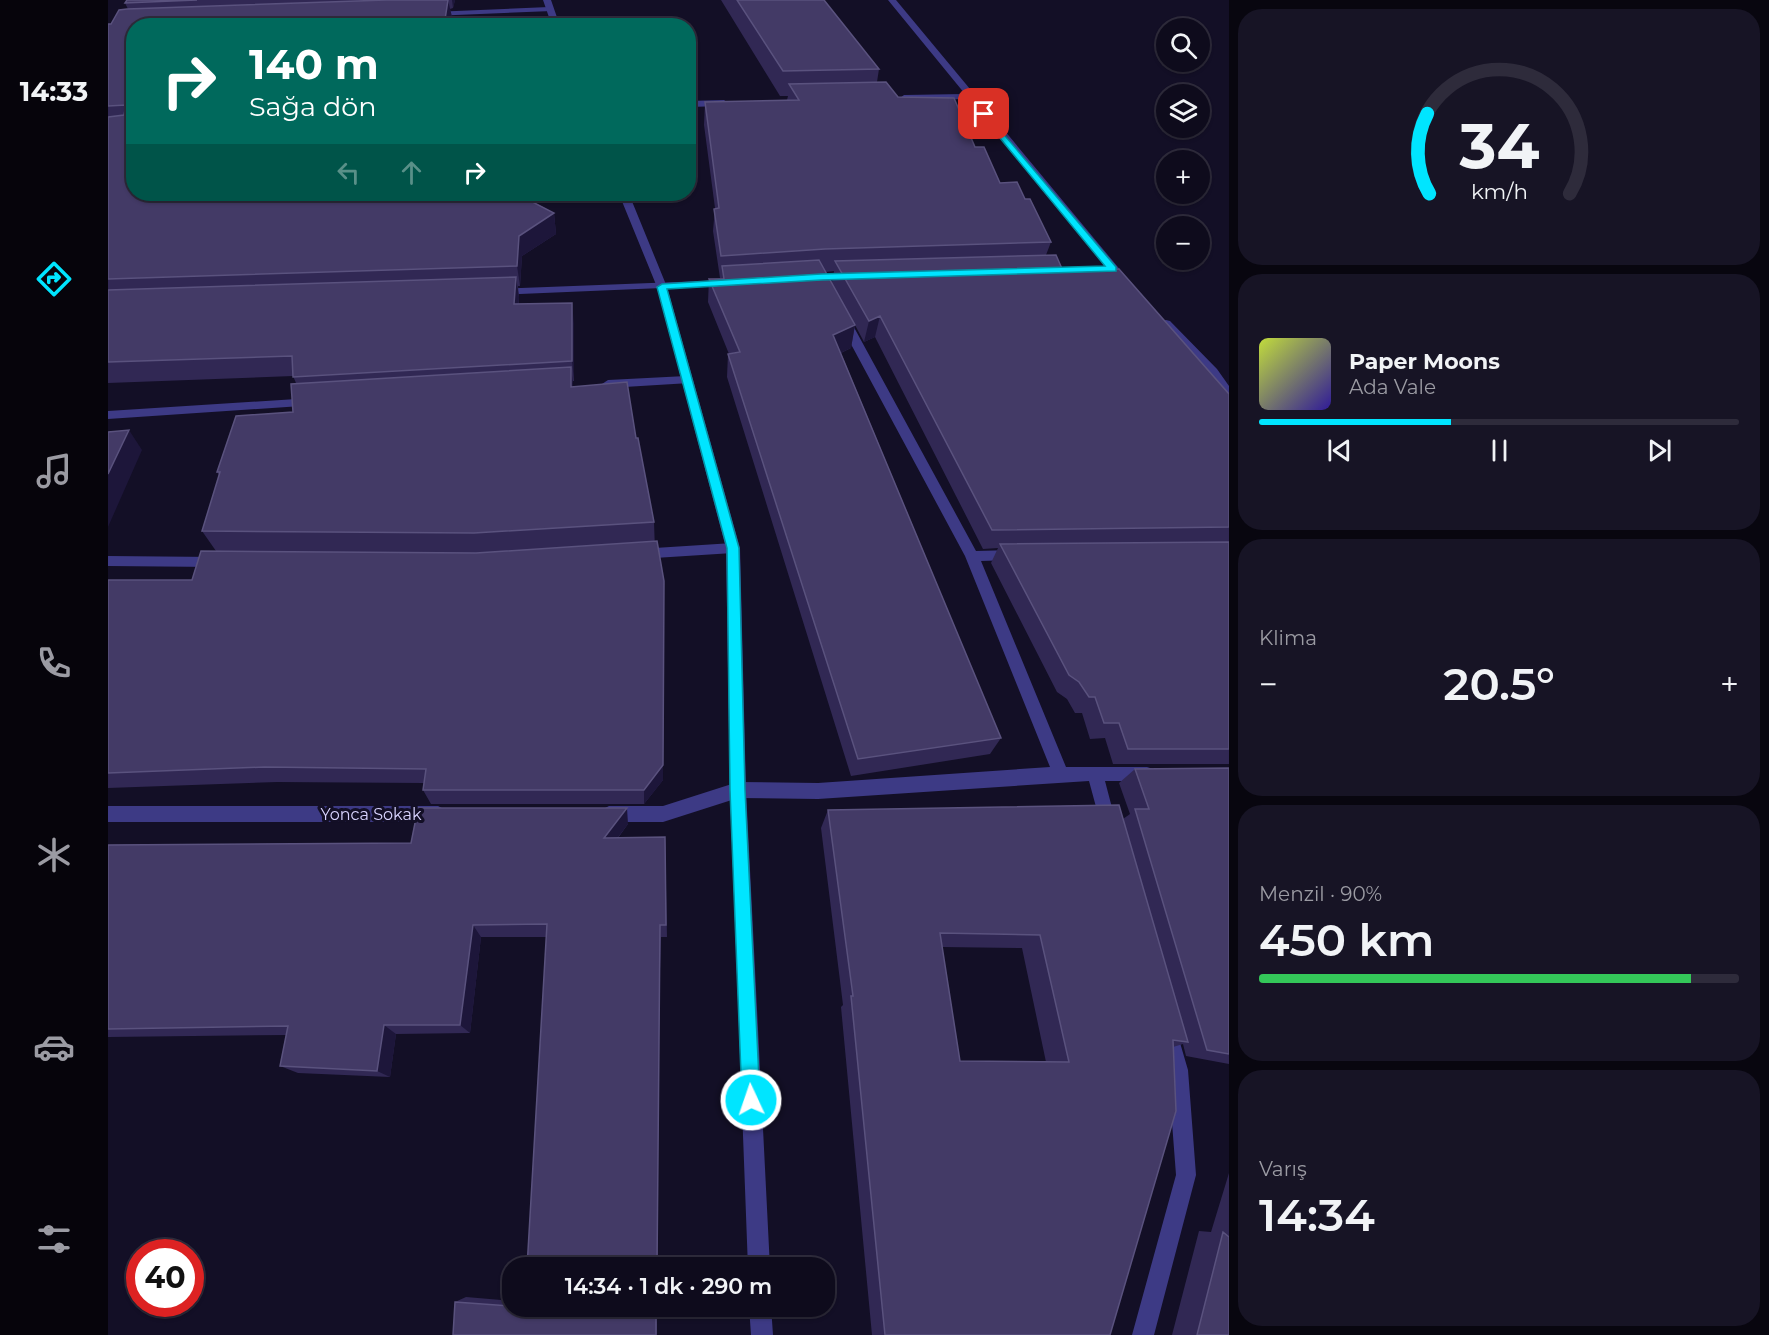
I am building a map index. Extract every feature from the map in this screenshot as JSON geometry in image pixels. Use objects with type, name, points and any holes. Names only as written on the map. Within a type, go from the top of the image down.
[{"type":"street","points":[[547,0],[553,18]]},
{"type":"street","points":[[892,0],[1112,269],[1129,286]]},
{"type":"street","points":[[418,14],[549,9]]},
{"type":"street","points":[[899,98],[970,96]]},
{"type":"street","points":[[696,104],[735,102]]},
{"type":"street","points":[[627,201],[662,287],[733,548],[738,790],[759,1257]]},
{"type":"street","points":[[1031,271],[1112,269]]},
{"type":"street","points":[[485,293],[742,282]]},
{"type":"street","points":[[838,308],[972,556],[1061,774]]},
{"type":"street","points":[[1154,312],[1213,372],[1229,395]]},
{"type":"street","points":[[592,385],[687,380]]},
{"type":"street","points":[[108,415],[321,402]]},
{"type":"street","points":[[630,554],[733,548]]},
{"type":"street","points":[[972,556],[1030,555]]},
{"type":"street","points":[[108,561],[231,562]]},
{"type":"street","points":[[592,814],[663,814],[738,790],[818,791],[1061,774],[1162,774]]},
{"type":"street","points":[[1095,775],[1114,843]]},
{"type":"street","name":"Yonca Sokak","points":[[108,814],[450,814]]},
{"type":"street","points":[[1143,1335],[1186,1174],[1178,1070],[1162,1014]]},
{"type":"street","points":[[761,1317],[762,1335]]},
{"type":"building","points":[[127,0],[197,0],[125,3]]},
{"type":"building","points":[[448,0],[445,18],[126,18],[126,105],[108,106],[108,24],[111,24],[119,10]]},
{"type":"building","points":[[737,0],[824,0],[879,69],[783,71]]},
{"type":"building","points":[[886,82],[898,97],[954,98],[975,147],[984,147],[1000,183],[1017,182],[1025,199],[1030,199],[1051,242],[825,249],[721,256],[714,209],[719,208],[705,102],[799,100],[789,84]]},
{"type":"building","points":[[126,105],[126,201],[531,201],[554,213],[519,236],[517,266],[108,279],[108,117],[124,115]]},
{"type":"building","points":[[1056,255],[1063,271],[1119,269],[1229,394],[1229,527],[992,530],[880,316],[869,321],[835,261]]},
{"type":"building","points":[[819,260],[855,325],[833,335],[1001,738],[858,759],[728,354],[740,352],[709,279],[724,279],[722,266]]},
{"type":"building","points":[[516,277],[514,304],[572,303],[572,361],[293,377],[292,356],[108,362],[108,290]]},
{"type":"building","points":[[571,367],[571,387],[627,382],[654,522],[474,533],[202,531],[220,472],[217,472],[236,416],[293,412],[291,384]]},
{"type":"building","points":[[129,430],[108,474],[108,432]]},
{"type":"building","points":[[657,541],[664,581],[663,765],[644,790],[423,790],[426,769],[264,767],[108,773],[108,580],[192,580],[201,551],[476,553]]},
{"type":"building","points":[[1229,542],[1229,749],[1128,749],[1119,723],[1104,723],[1095,697],[1089,697],[1079,682],[1069,675],[1000,544]]},
{"type":"building","points":[[1229,768],[1229,1054],[1207,1050],[1135,809],[1149,809],[1135,769]]},
{"type":"building","points":[[1119,805],[1188,1042],[1173,1040],[1176,1111],[1110,1335],[885,1335],[851,996],[853,996],[828,810]],"holes":[[[940,933],[1040,935],[1069,1062],[960,1061]]]},
{"type":"building","points":[[418,808],[627,808],[604,838],[665,837],[666,925],[660,925],[657,1257],[528,1257],[547,924],[473,925],[460,1025],[384,1025],[377,1071],[280,1066],[288,1026],[108,1029],[108,845],[411,843]]},
{"type":"building","points":[[1223,1232],[1229,1237],[1229,1335],[1197,1335]]},
{"type":"building","points":[[455,1302],[502,1305],[502,1317],[656,1317],[656,1335],[453,1335]]},
{"type":"route","points":[[751,1100],[738,790],[733,548],[662,287],[821,277],[1112,269],[984,114]]}]
